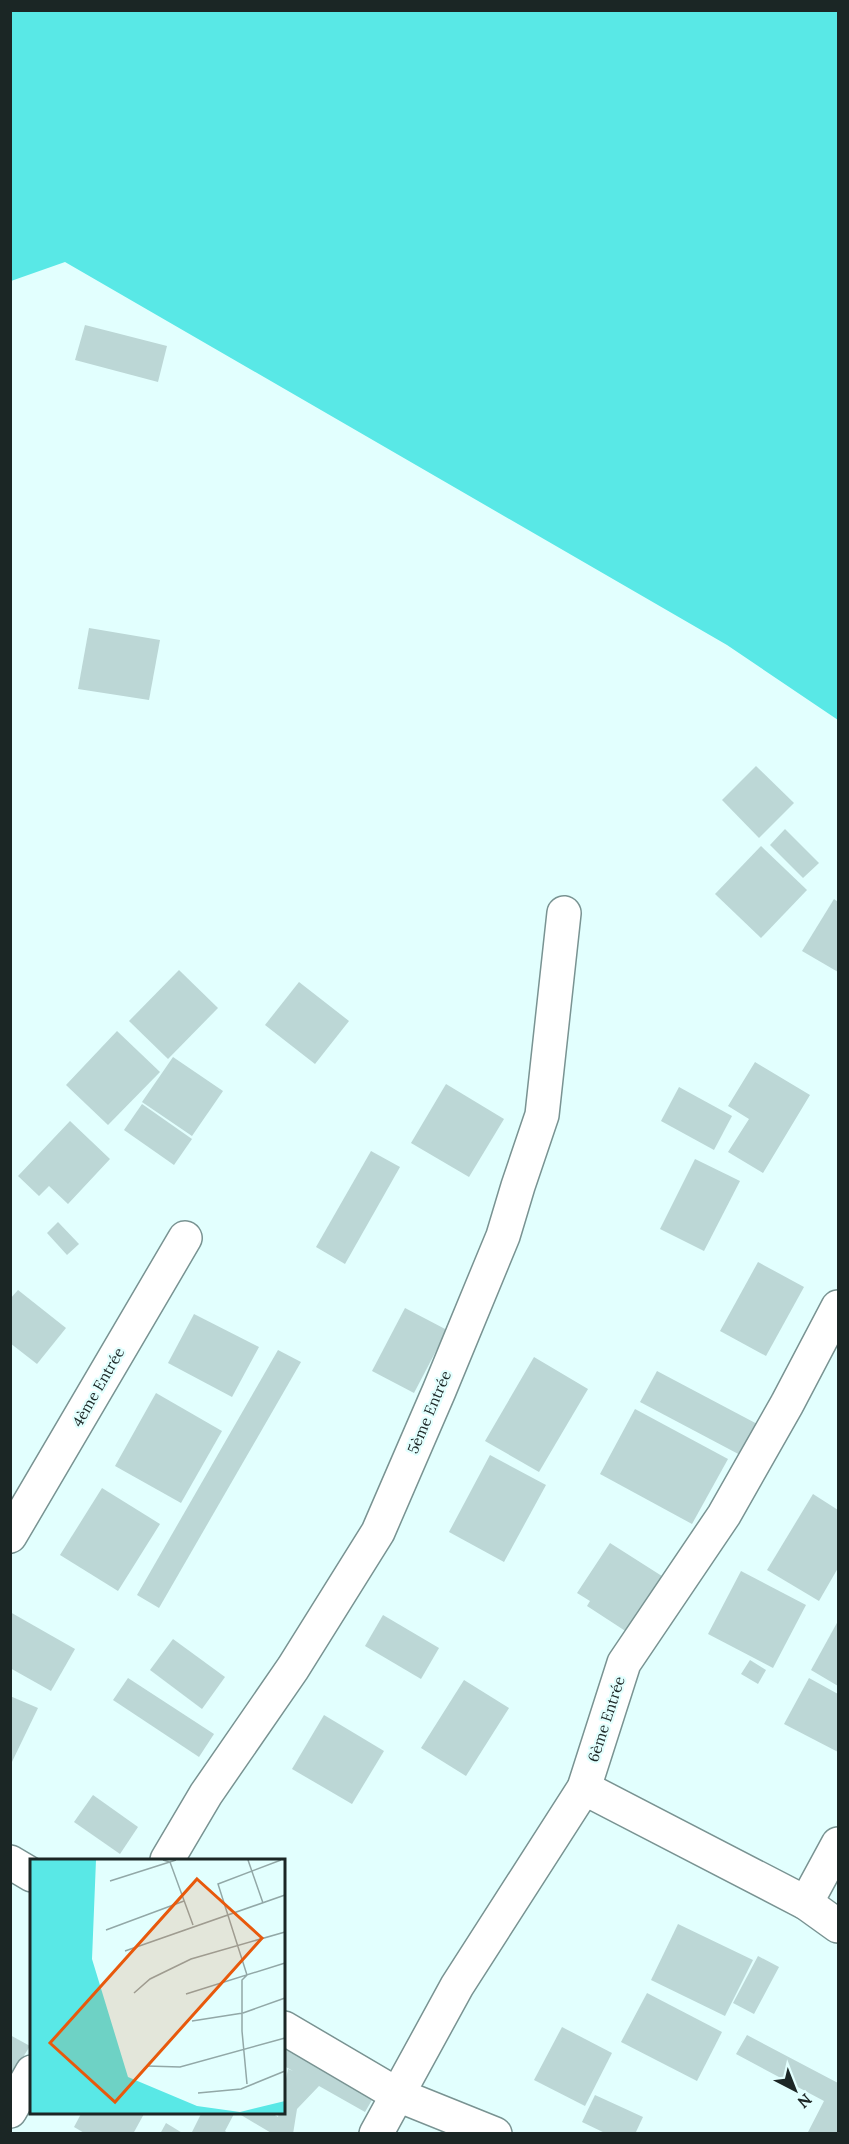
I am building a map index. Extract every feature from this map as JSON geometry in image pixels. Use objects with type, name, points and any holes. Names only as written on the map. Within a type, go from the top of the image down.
[{"type":"street","name":"5ème Entrée","points":[[168,1859],[206,1794],[293,1668],[378,1532],[453,1358],[503,1236],[542,1115],[564,913]]},
{"type":"street","name":"4ème Entrée","points":[[10,1536],[186,1238]]},
{"type":"street","name":"6ème Entrée","points":[[376,2133],[457,1986],[584,1788],[624,1663],[724,1515],[788,1404],[838,1307]]},
{"type":"street","points":[[584,1788],[806,1903],[838,1926]]},
{"type":"street","points":[[806,1903],[838,1844]]},
{"type":"street","points":[[10,1862],[30,1874]]},
{"type":"street","points":[[285,2029],[398,2096],[495,2133]]},
{"type":"street","points":[[10,2110],[30,2075]]},
{"type":"shaded area","points":[[10,11],[838,11],[838,720],[727,645],[65,262],[11,281]]},
{"type":"building","points":[[85,325],[167,346],[158,382],[75,360]]},
{"type":"building","points":[[89,628],[160,640],[149,700],[78,689]]},
{"type":"building","points":[[756,766],[794,803],[759,838],[722,800]]},
{"type":"building","points":[[785,829],[819,863],[803,878],[770,845]]},
{"type":"building","points":[[761,846],[807,890],[761,938],[715,894]]},
{"type":"building","points":[[834,899],[838,902],[838,972],[802,951]]},
{"type":"building","points":[[179,970],[218,1008],[168,1059],[129,1021]]},
{"type":"building","points":[[299,982],[349,1021],[315,1064],[265,1025]]},
{"type":"building","points":[[117,1031],[160,1072],[108,1125],[66,1085]]},
{"type":"building","points":[[173,1057],[223,1091],[192,1136],[142,1102]]},
{"type":"building","points":[[755,1062],[810,1095],[763,1173],[728,1152],[749,1119],[728,1106]]},
{"type":"building","points":[[446,1084],[504,1119],[469,1177],[411,1143]]},
{"type":"building","points":[[679,1087],[732,1116],[714,1150],[661,1121]]},
{"type":"building","points":[[142,1104],[192,1139],[174,1165],[124,1130]]},
{"type":"building","points":[[70,1121],[110,1159],[68,1204],[49,1186],[39,1196],[18,1176]]},
{"type":"building","points":[[371,1151],[400,1167],[345,1264],[316,1247]]},
{"type":"building","points":[[695,1159],[740,1181],[704,1251],[660,1229]]},
{"type":"building","points":[[58,1222],[79,1244],[67,1255],[47,1233]]},
{"type":"building","points":[[758,1262],[804,1287],[766,1356],[720,1331]]},
{"type":"building","points":[[18,1290],[66,1328],[37,1364],[10,1343],[10,1299]]},
{"type":"building","points":[[405,1308],[447,1330],[414,1393],[372,1371]]},
{"type":"building","points":[[194,1314],[259,1347],[232,1397],[168,1363]]},
{"type":"building","points":[[278,1350],[301,1362],[159,1608],[137,1595]]},
{"type":"building","points":[[534,1357],[588,1389],[539,1472],[485,1441]]},
{"type":"building","points":[[657,1371],[761,1426],[744,1457],[640,1402]]},
{"type":"building","points":[[156,1393],[222,1431],[181,1503],[115,1466]]},
{"type":"building","points":[[635,1409],[728,1459],[692,1524],[600,1474]]},
{"type":"building","points":[[490,1455],[546,1485],[504,1562],[449,1532]]},
{"type":"building","points":[[102,1488],[160,1524],[118,1591],[60,1555]]},
{"type":"building","points":[[813,1494],[838,1510],[838,1568],[819,1601],[767,1570]]},
{"type":"building","points":[[610,1543],[665,1578],[630,1634],[587,1606],[590,1601],[577,1593]]},
{"type":"building","points":[[741,1571],[806,1605],[773,1668],[708,1634]]},
{"type":"building","points":[[10,1612],[75,1649],[51,1691],[10,1668]]},
{"type":"building","points":[[383,1615],[439,1648],[421,1679],[365,1646]]},
{"type":"building","points":[[838,1621],[838,1686],[811,1670]]},
{"type":"building","points":[[173,1639],[225,1677],[202,1709],[150,1670]]},
{"type":"building","points":[[750,1660],[766,1670],[758,1684],[741,1674]]},
{"type":"building","points":[[128,1678],[214,1734],[199,1757],[113,1700]]},
{"type":"building","points":[[809,1678],[838,1694],[838,1752],[784,1724]]},
{"type":"building","points":[[464,1680],[509,1708],[466,1776],[421,1748]]},
{"type":"building","points":[[10,1696],[38,1708],[10,1766]]},
{"type":"building","points":[[324,1715],[384,1751],[352,1804],[292,1769]]},
{"type":"building","points":[[93,1795],[138,1827],[120,1854],[74,1822]]},
{"type":"building","points":[[678,1924],[753,1960],[725,2016],[651,1980]]},
{"type":"building","points":[[758,1956],[779,1967],[754,2014],[733,2003]]},
{"type":"building","points":[[647,1993],[722,2032],[697,2081],[621,2042]]},
{"type":"building","points":[[285,2011],[375,2061],[383,2081],[365,2112],[319,2086],[297,2109],[293,2134],[273,2134],[239,2114],[273,2114],[278,2117],[279,2114],[285,2114],[285,2084],[288,2069],[293,2071],[285,2067]]},
{"type":"building","points":[[562,2027],[612,2053],[585,2106],[534,2080]]},
{"type":"building","points":[[10,2035],[30,2046],[10,2078]]},
{"type":"building","points":[[747,2035],[838,2083],[838,2134],[807,2134],[824,2101],[736,2054]]},
{"type":"building","points":[[595,2095],[643,2117],[635,2134],[607,2134],[582,2122]]},
{"type":"building","points":[[81,2114],[144,2114],[133,2134],[86,2134],[74,2127]]},
{"type":"building","points":[[201,2114],[234,2114],[225,2131],[229,2134],[191,2134]]},
{"type":"building","points":[[166,2123],[184,2134],[160,2134]]}]
